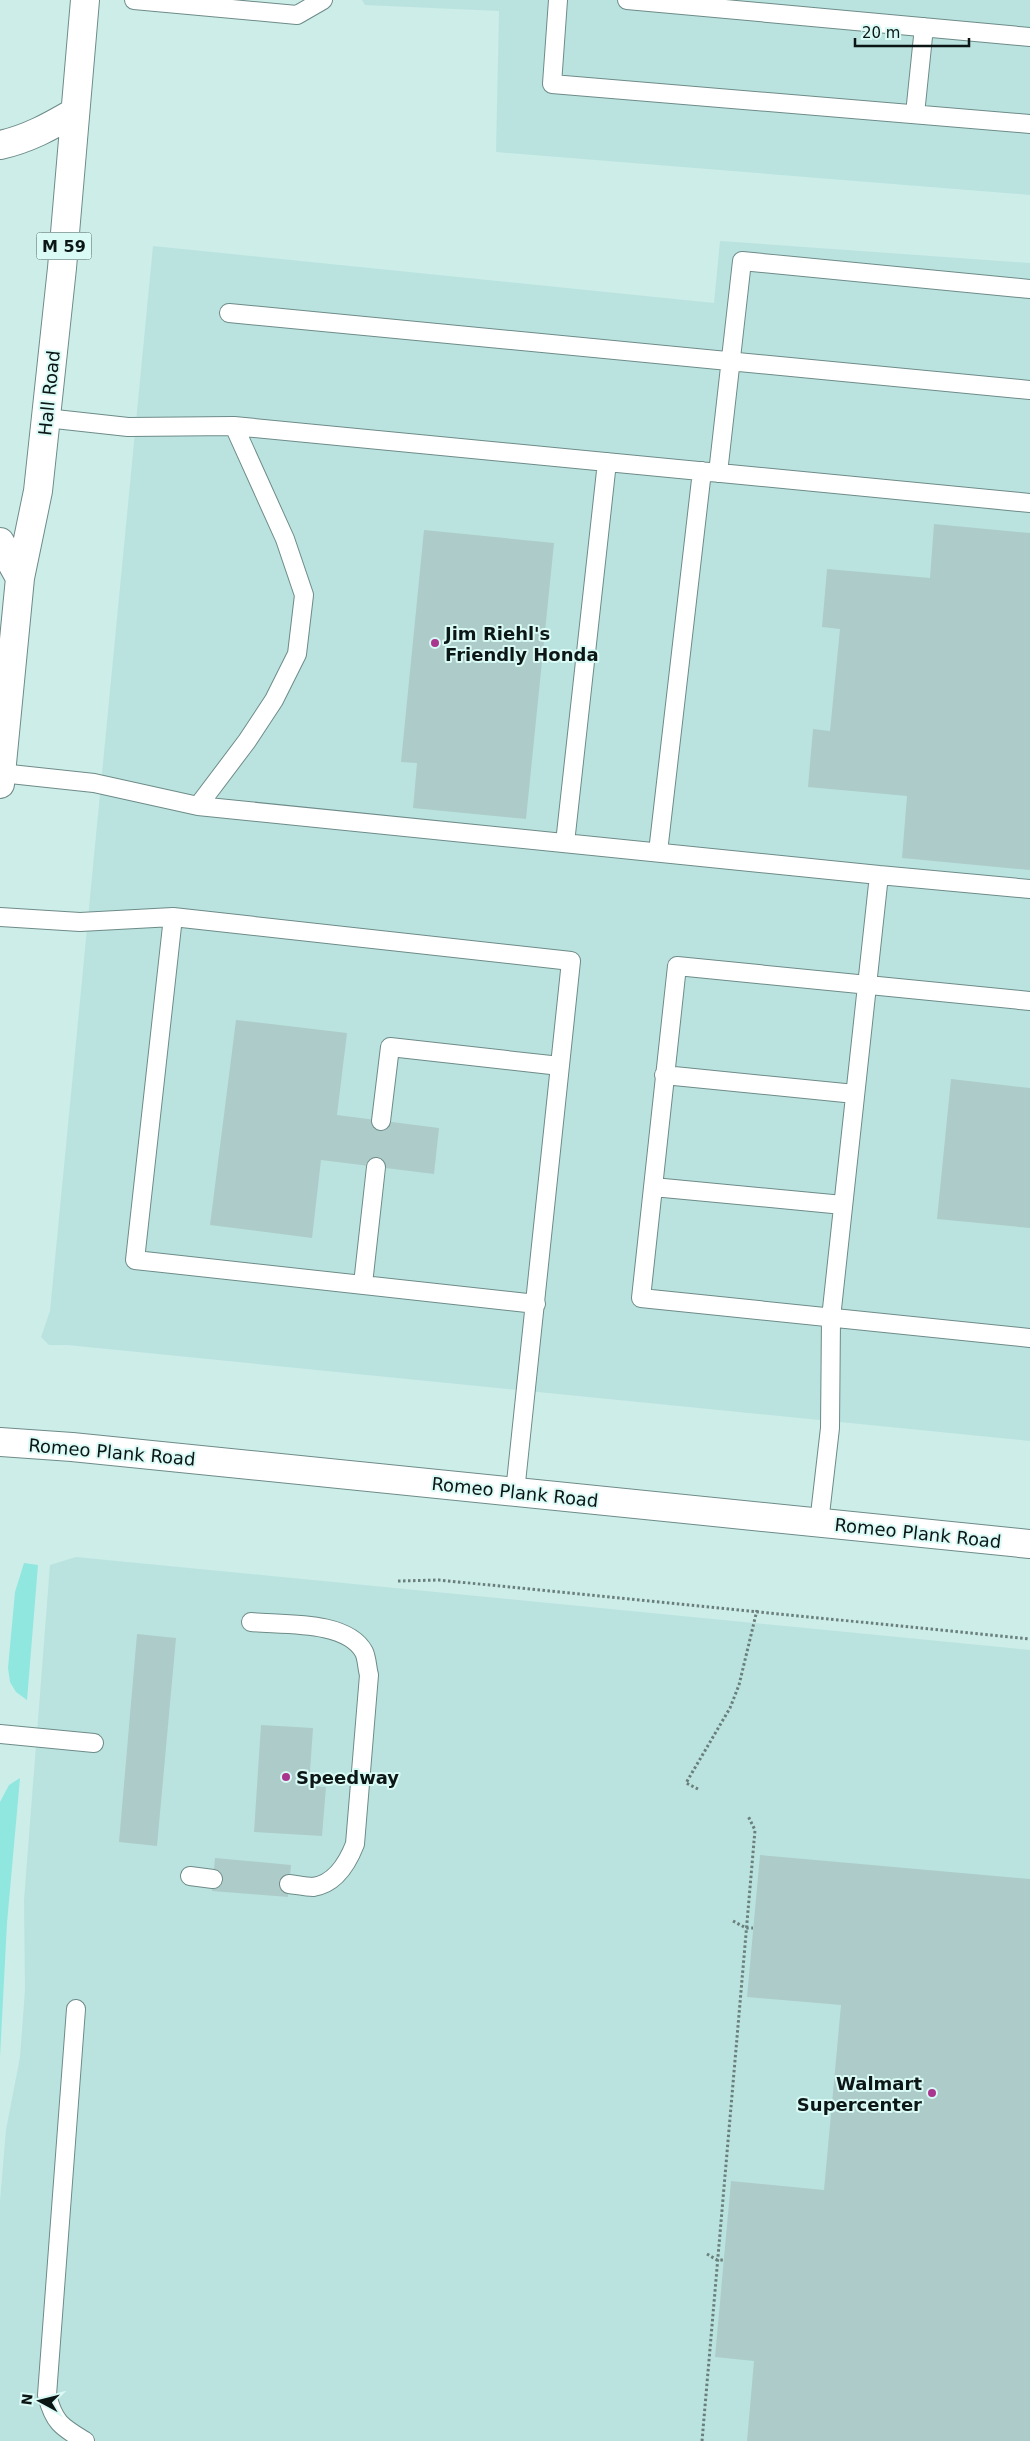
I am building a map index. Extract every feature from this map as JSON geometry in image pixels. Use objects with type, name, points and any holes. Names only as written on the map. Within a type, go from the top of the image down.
[{"type":"main road","name":"Hall Road","points":[[0,779],[20,578],[38,491],[46,418],[85,0]]},
{"type":"main road","points":[[0,145],[40,132],[75,112]]},
{"type":"main road","points":[[0,542],[20,578]]},
{"type":"main road","name":"Romeo Plank Road","points":[[0,1442],[72,1447],[1030,1544]]},
{"type":"lane","points":[[134,0],[297,15],[323,0]]},
{"type":"lane","points":[[558,0],[552,84],[1030,124]]},
{"type":"lane","points":[[628,0],[1030,37]]},
{"type":"lane","points":[[915,114],[924,27]]},
{"type":"lane","points":[[658,852],[710,472],[730,360],[742,261],[1030,289]]},
{"type":"lane","points":[[229,312],[1030,390]]},
{"type":"lane","points":[[46,418],[128,427],[234,426],[1030,503]]},
{"type":"lane","points":[[198,806],[247,741],[278,692],[297,654],[304,595],[285,539],[234,426]]},
{"type":"lane","points":[[566,844],[606,462]]},
{"type":"lane","points":[[0,779],[94,783],[198,806],[1030,889]]},
{"type":"lane","points":[[819,1523],[830,1428],[831,1318],[879,875]]},
{"type":"lane","points":[[0,917],[80,922],[174,918],[571,961],[515,1492]]},
{"type":"lane","points":[[174,918],[135,1260],[536,1304]]},
{"type":"lane","points":[[1030,1001],[677,966],[641,1298],[1030,1338]]},
{"type":"lane","points":[[381,1121],[390,1046],[560,1066]]},
{"type":"lane","points":[[664,1075],[855,1094]]},
{"type":"lane","points":[[363,1284],[376,1167]]},
{"type":"lane","points":[[653,1187],[843,1205]]},
{"type":"lane","points":[[250,1622],[332,1628],[350,1637],[364,1652],[369,1675],[355,1844],[347,1864],[325,1883],[312,1887],[289,1884]]},
{"type":"lane","points":[[0,1734],[94,1743]]},
{"type":"lane","points":[[190,1876],[213,1879]]},
{"type":"lane","points":[[76,2009],[47,2395],[51,2413],[61,2427],[85,2441]]},
{"type":"path","points":[[398,1581],[439,1580],[757,1610],[1030,1639]]},
{"type":"path","points":[[698,1789],[686,1783],[730,1708],[739,1685],[757,1610]]},
{"type":"path","points":[[702,2441],[755,1830],[748,1816]]},
{"type":"path","points":[[733,1921],[746,1928],[753,1928]]},
{"type":"path","points":[[707,2254],[717,2260],[724,2260]]},
{"type":"shaded area","points":[[362,0],[1030,0],[1030,195],[496,152],[499,11],[365,5]]},
{"type":"shaded area","points":[[720,241],[1030,263],[1030,1441],[67,1345],[49,1345],[41,1337],[50,1311],[153,246],[714,303]]},
{"type":"shaded area","points":[[76,1557],[1030,1650],[1030,2441],[0,2441],[0,2201],[6,2130],[20,2057],[25,1990],[24,1900],[50,1565]]},
{"type":"shaded area","points":[[24,1563],[38,1565],[27,1700],[16,1692],[10,1682],[8,1668],[15,1592]]},
{"type":"shaded area","points":[[20,1778],[7,1923],[0,2057],[0,1802],[9,1785]]},
{"type":"building","points":[[934,524],[1030,533],[1030,870],[902,858],[907,796],[808,787],[813,729],[830,731],[840,629],[822,627],[827,569],[930,578]]},
{"type":"building","points":[[424,530],[554,543],[526,819],[413,808],[417,763],[401,762]]},
{"type":"building","points":[[236,1020],[347,1033],[337,1115],[439,1128],[434,1174],[321,1160],[312,1238],[210,1225]]},
{"type":"building","points":[[951,1079],[1030,1088],[1030,1228],[937,1219]]},
{"type":"building","points":[[137,1634],[176,1638],[157,1846],[119,1842]]},
{"type":"building","points":[[261,1725],[313,1728],[309,1786],[326,1787],[322,1836],[254,1832]]},
{"type":"building","name":"Walmart Supercenter","points":[[760,1855],[1030,1879],[1030,2441],[747,2441],[754,2361],[715,2357],[731,2181],[824,2190],[841,2005],[747,1997]]},
{"type":"building","points":[[215,1858],[291,1865],[288,1897],[212,1891]]},
{"type":"place","name":"Jim Riehl's Friendly Honda","points":[[435,643]]},
{"type":"place","name":"Speedway","points":[[286,1777]]},
{"type":"place","name":"Walmart Supercenter","points":[[932,2093]]}]
